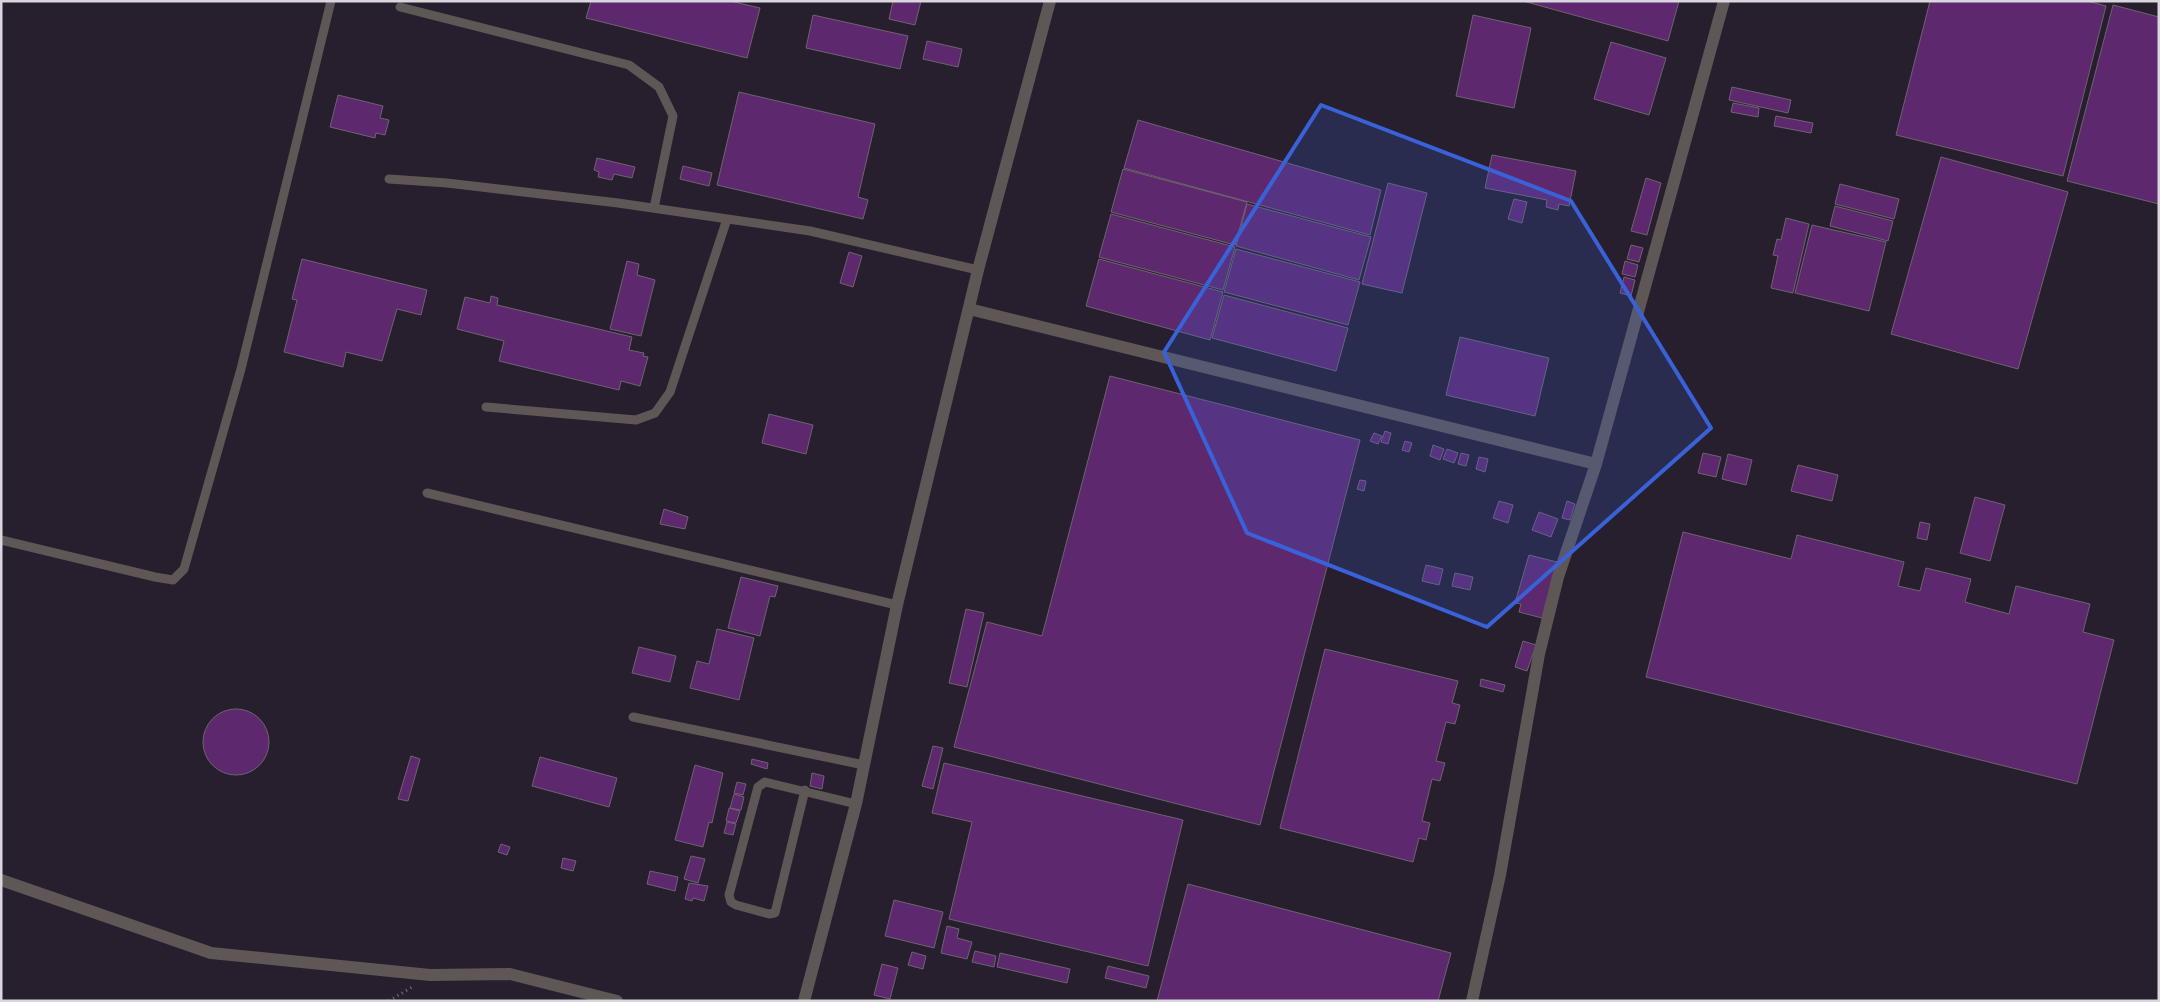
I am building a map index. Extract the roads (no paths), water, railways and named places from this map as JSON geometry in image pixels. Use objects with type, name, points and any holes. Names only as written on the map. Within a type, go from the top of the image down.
[{"type":"street","points":[[804,1001],[856,804],[897,605],[968,309],[1050,1]]},
{"type":"street","points":[[1472,1001],[1500,875],[1539,654],[1558,578],[1596,464],[1724,1]]},
{"type":"street","points":[[968,309],[1596,464]]},
{"type":"street","points":[[1,880],[212,953],[430,975],[510,974],[617,1001]]},
{"type":"lane","points":[[1,540],[173,580],[184,569],[241,369],[331,1]]},
{"type":"lane","points":[[400,7],[629,66],[659,87],[673,116],[654,208]]},
{"type":"lane","points":[[389,180],[448,182],[727,219],[810,232],[978,270]]},
{"type":"lane","points":[[486,407],[636,420],[655,413],[670,392],[727,219]]},
{"type":"lane","points":[[426,493],[897,605]]},
{"type":"lane","points":[[633,717],[864,765]]},
{"type":"lane","points":[[805,790],[775,913],[769,914],[731,902],[729,895],[758,787],[765,782],[805,790],[856,804]]}]
